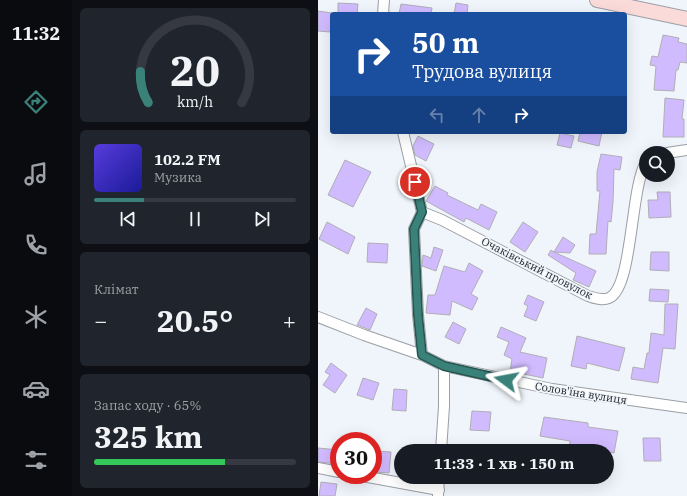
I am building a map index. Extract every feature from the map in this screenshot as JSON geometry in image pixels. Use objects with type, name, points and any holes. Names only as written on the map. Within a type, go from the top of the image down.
[{"type":"street","points":[[383,12],[384,0]]},
{"type":"street","points":[[597,0],[687,19]]},
{"type":"street","points":[[403,134],[422,212],[414,229],[418,315],[422,355]]},
{"type":"street","points":[[675,152],[687,150]]},
{"type":"street","name":"Очаківський провулок","points":[[422,212],[442,220],[588,296],[599,300],[609,298],[618,290],[627,262],[630,229],[639,178]]},
{"type":"street","name":"Солов'їна вулиця","points":[[318,317],[422,355],[444,366],[552,389],[687,408]]},
{"type":"street","points":[[441,444],[444,406],[444,366]]},
{"type":"street","points":[[318,468],[330,470]]},
{"type":"street","points":[[382,481],[438,493]]},
{"type":"building","points":[[338,3],[358,4],[357,12],[338,12]]},
{"type":"building","points":[[456,3],[468,5],[467,12],[454,12]]},
{"type":"building","points":[[401,4],[432,8],[431,12],[399,12]]},
{"type":"building","points":[[318,11],[330,13],[330,32],[318,31]]},
{"type":"building","points":[[663,35],[679,38],[678,42],[687,44],[687,63],[680,62],[678,70],[676,70],[674,91],[654,90],[656,66],[650,65],[652,56],[658,57]]},
{"type":"building","points":[[665,98],[684,100],[682,119],[684,119],[684,137],[663,137]]},
{"type":"building","points":[[560,134],[574,136],[571,148],[557,145]]},
{"type":"building","points":[[580,134],[602,134],[599,146],[578,141]]},
{"type":"building","points":[[418,136],[434,144],[426,161],[415,155],[413,146]]},
{"type":"building","points":[[601,154],[622,157],[620,170],[614,169],[613,202],[611,222],[608,221],[606,254],[589,254],[590,234],[596,234],[600,191],[597,191],[597,172]]},
{"type":"building","points":[[345,160],[371,172],[353,207],[328,195]]},
{"type":"building","points":[[435,186],[448,193],[447,195],[478,210],[481,204],[497,212],[489,230],[466,218],[464,222],[426,201]]},
{"type":"building","points":[[657,192],[670,192],[671,217],[649,218],[648,200],[658,200]]},
{"type":"building","points":[[327,222],[355,237],[348,254],[319,239]]},
{"type":"building","points":[[523,222],[538,232],[525,252],[510,242]]},
{"type":"building","points":[[563,237],[575,245],[570,253],[554,252]]},
{"type":"building","points":[[368,243],[388,244],[387,263],[367,262]]},
{"type":"building","points":[[434,247],[443,250],[436,271],[422,266],[423,255],[431,258]]},
{"type":"building","points":[[551,250],[596,271],[589,287],[573,280],[576,273],[548,255]]},
{"type":"building","points":[[651,252],[669,252],[669,271],[650,270]]},
{"type":"building","points":[[469,263],[483,271],[471,294],[478,298],[472,310],[452,301],[450,315],[426,313],[428,295],[435,295],[444,266],[465,272]]},
{"type":"building","points":[[650,289],[669,290],[668,302],[649,301]]},
{"type":"building","points":[[528,295],[544,302],[536,321],[524,316],[528,306],[524,304]]},
{"type":"building","points":[[665,304],[678,304],[675,349],[663,348],[658,383],[631,379],[633,367],[644,369],[647,353],[649,353],[651,333],[664,335]]},
{"type":"building","points":[[366,308],[377,314],[370,330],[357,325]]},
{"type":"building","points":[[453,322],[466,329],[459,344],[445,337]]},
{"type":"building","points":[[501,327],[526,338],[520,352],[547,358],[543,378],[519,373],[519,375],[510,373],[512,359],[504,355],[509,342],[497,337]]},
{"type":"building","points":[[577,336],[625,348],[619,371],[587,363],[586,369],[571,366]]},
{"type":"building","points":[[331,363],[347,375],[335,393],[323,385],[330,375],[325,372]]},
{"type":"building","points":[[363,378],[379,383],[373,400],[357,395]]},
{"type":"building","points":[[394,389],[407,390],[406,411],[392,410]]},
{"type":"building","points":[[472,411],[491,412],[489,431],[470,430]]},
{"type":"building","points":[[544,417],[588,423],[588,427],[618,431],[614,453],[614,444],[570,444],[570,441],[540,436]]},
{"type":"building","points":[[643,438],[660,438],[661,461],[644,461]]},
{"type":"building","points":[[318,448],[330,449],[330,463],[318,462]]},
{"type":"building","points":[[382,451],[391,452],[389,473],[382,472]]},
{"type":"building","points":[[321,482],[337,484],[335,496],[319,496]]},
{"type":"route","points":[[415,182],[422,212],[414,229],[418,315],[422,355],[444,366],[506,380]]}]
